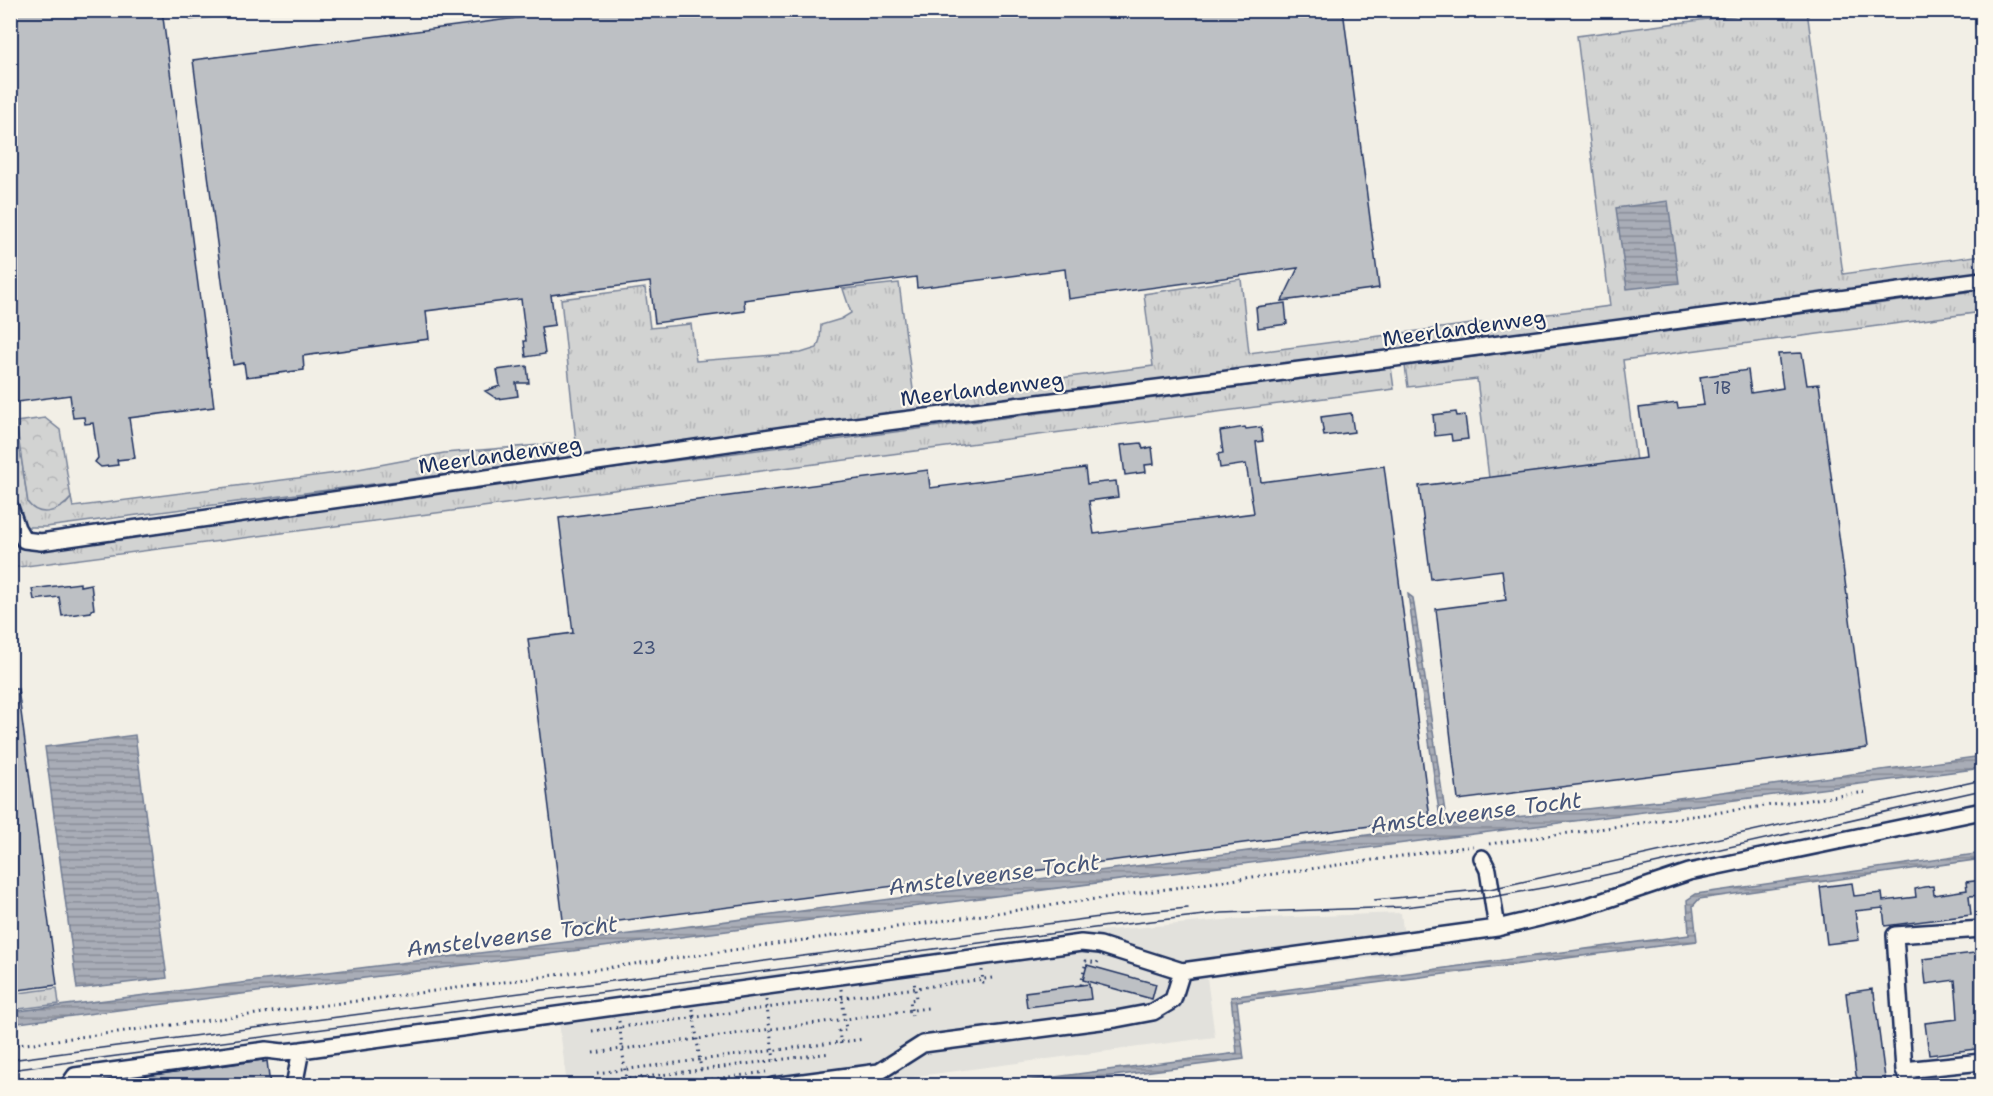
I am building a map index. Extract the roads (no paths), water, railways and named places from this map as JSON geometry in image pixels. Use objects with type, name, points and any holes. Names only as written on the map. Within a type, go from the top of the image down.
[{"type":"street","name":"Meerlandenweg","points":[[10,507],[24,540],[41,543],[792,434],[1407,357],[1983,280]]},
{"type":"street","points":[[68,1086],[75,1076],[266,1050],[283,1052],[302,1050],[1081,943],[1100,945],[1182,971],[1497,928],[1585,907],[1689,872],[1983,811]]},
{"type":"street","points":[[1482,858],[1488,870],[1497,928]]},
{"type":"street","points":[[1911,1086],[1904,1070],[1894,935],[1983,928]]},
{"type":"street","points":[[772,1078],[879,1072],[923,1044],[1116,1019],[1153,1012],[1173,1000],[1182,971]]},
{"type":"street","points":[[294,1086],[302,1050]]},
{"type":"street","points":[[1904,1070],[1983,1062]]},
{"type":"tram line","points":[[1374,900],[1490,889],[1982,780]]},
{"type":"tram line","points":[[10,1070],[1117,925],[1222,913],[1404,907],[1492,897],[1570,883],[1982,790]]},
{"type":"tram line","points":[[10,1060],[1115,915],[1188,908]]},
{"type":"water label","name":"Amstelveense Tocht","points":[[1476,812]]},
{"type":"water label","name":"Amstelveense Tocht","points":[[994,874]]},
{"type":"water label","name":"Amstelveense Tocht","points":[[512,936]]}]
